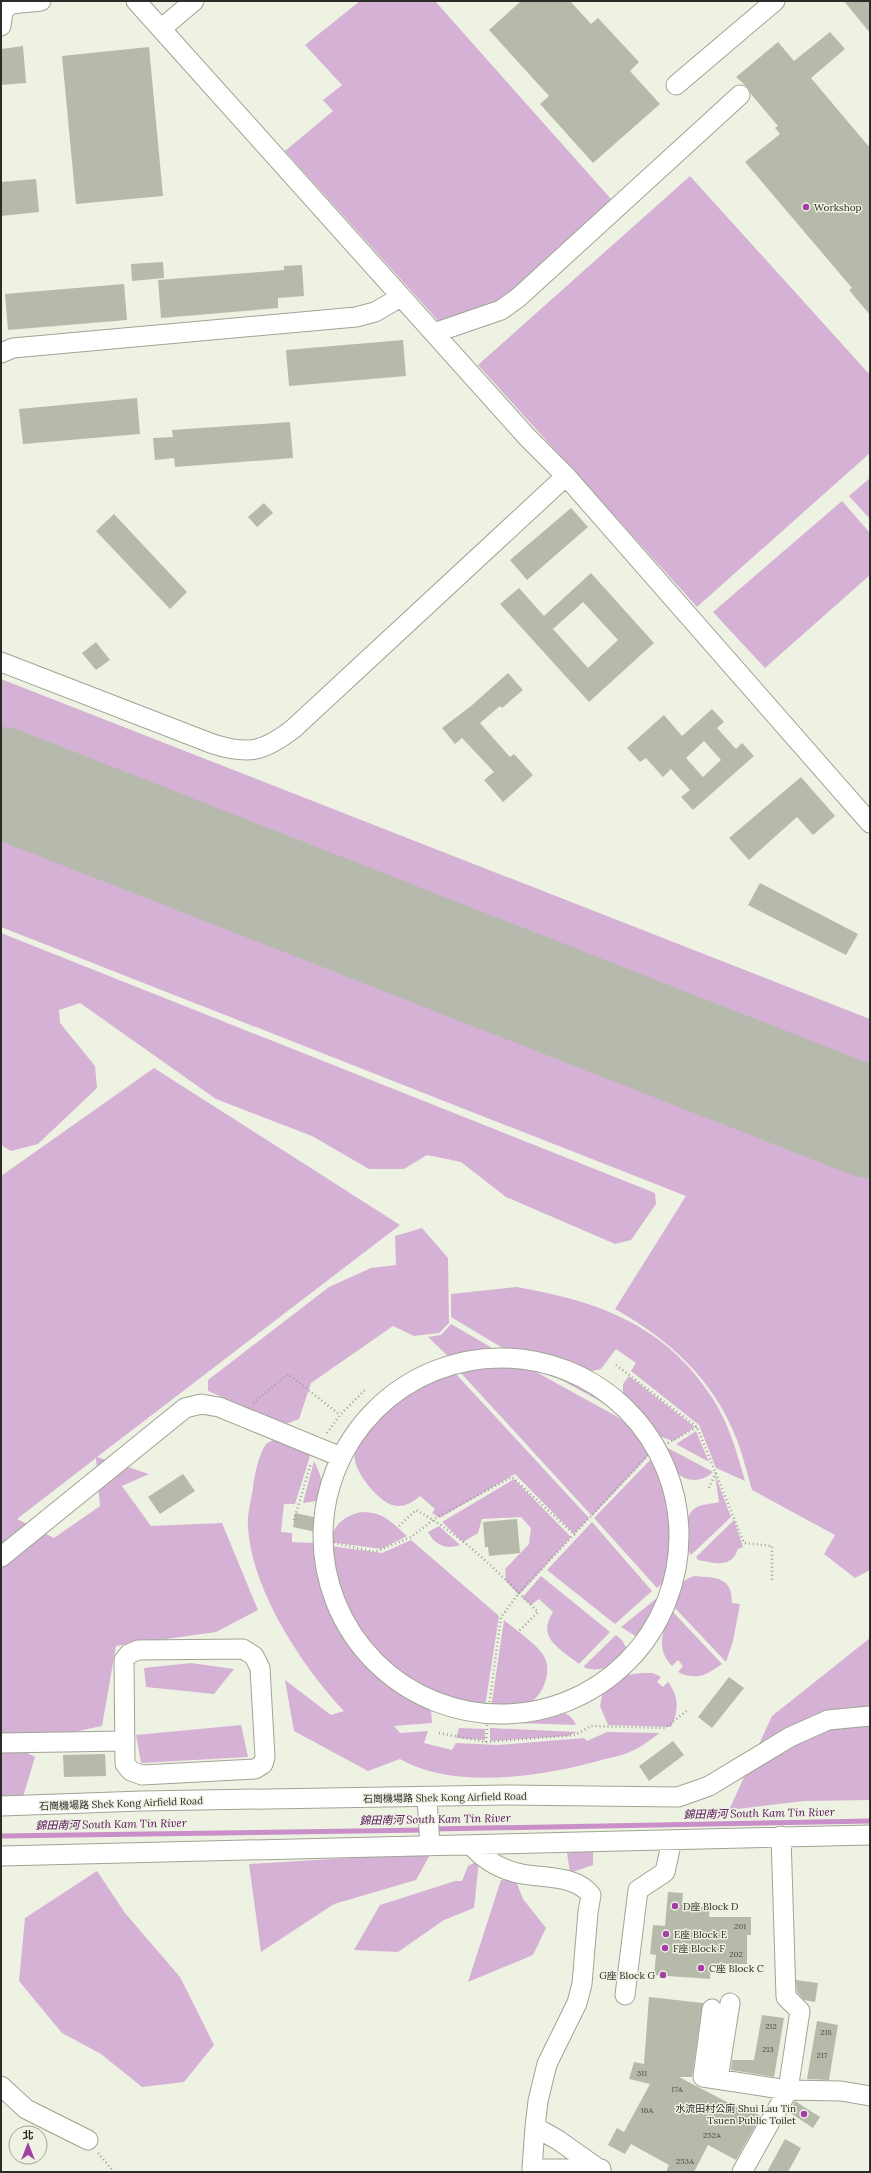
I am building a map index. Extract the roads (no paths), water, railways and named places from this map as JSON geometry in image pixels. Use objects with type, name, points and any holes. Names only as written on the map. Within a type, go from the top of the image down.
[{"type":"street","points":[[1,26],[3,11],[11,4],[41,1]]},
{"type":"street","points":[[136,1],[527,437],[566,476],[870,823]]},
{"type":"street","points":[[161,29],[194,1]]},
{"type":"street","points":[[676,85],[775,1]]},
{"type":"street","points":[[434,333],[501,310],[519,297],[740,95]]},
{"type":"street","points":[[1,353],[14,348],[356,317],[375,312],[401,297]]},
{"type":"street","points":[[1,662],[212,744],[246,751],[260,749],[275,743],[293,729],[566,476]]},
{"type":"street","points":[[497,1358],[540,1362],[561,1368],[600,1387],[633,1415],[658,1449],[674,1489],[679,1510],[680,1553],[671,1595],[651,1634],[624,1666],[607,1680],[582,1695],[548,1708],[527,1712],[488,1714],[463,1710],[422,1696],[392,1676],[370,1657],[349,1629],[335,1603],[324,1562],[322,1540],[326,1497],[341,1457],[364,1421],[379,1405],[414,1380],[454,1364],[497,1358]]},
{"type":"street","points":[[1,1557],[185,1408],[201,1404],[219,1407],[341,1457]]},
{"type":"street","points":[[243,1649],[254,1656],[260,1668],[265,1756],[263,1764],[255,1769],[142,1775],[131,1771],[125,1764],[125,1740],[124,1660],[129,1654],[138,1650],[243,1649]]},
{"type":"street","name":"石崗機場路 Shek Kong Airfield Road","points":[[1,1806],[142,1801],[428,1797],[678,1797],[709,1786],[790,1737],[828,1720],[870,1716]]},
{"type":"street","points":[[1,1743],[125,1740]]},
{"type":"street","points":[[428,1797],[430,1846]]},
{"type":"street","points":[[1,1856],[870,1835]]},
{"type":"street","points":[[742,2172],[788,2090],[800,2011],[786,1997],[781,1836]]},
{"type":"street","points":[[624,1995],[638,1890],[664,1872],[672,1840]]},
{"type":"street","points":[[471,1845],[480,1855],[499,1866],[521,1874],[578,1884],[591,1895],[588,1912],[582,1984],[577,2003],[547,2064],[538,2101],[532,2168],[604,2171]]},
{"type":"street","points":[[710,2078],[730,2003]]},
{"type":"street","points":[[710,2078],[712,2009]]},
{"type":"street","points":[[710,2078],[788,2090],[841,2091],[870,2096]]},
{"type":"street","points":[[1,2086],[26,2109],[88,2140]]},
{"type":"street","points":[[535,2127],[558,2140],[604,2171]]},
{"type":"waterway","name":"錦田南河 South Kam Tin River","points":[[433,1829],[870,1821]]},
{"type":"waterway","name":"錦田南河 South Kam Tin River","points":[[1,1836],[425,1830]]},
{"type":"place","name":"Workshop","points":[[806,207]]},
{"type":"place","name":"D座 Block D","points":[[675,1906]]},
{"type":"place","name":"E座 Block E","points":[[666,1934]]},
{"type":"place","name":"F座 Block F","points":[[665,1948]]},
{"type":"place","name":"C座 Block C","points":[[701,1968]]},
{"type":"place","name":"G座 Block G","points":[[663,1975]]},
{"type":"place","name":"水流田村公廁 Shui Lau Tin Tsuen Public Toilet","points":[[804,2114]]}]
